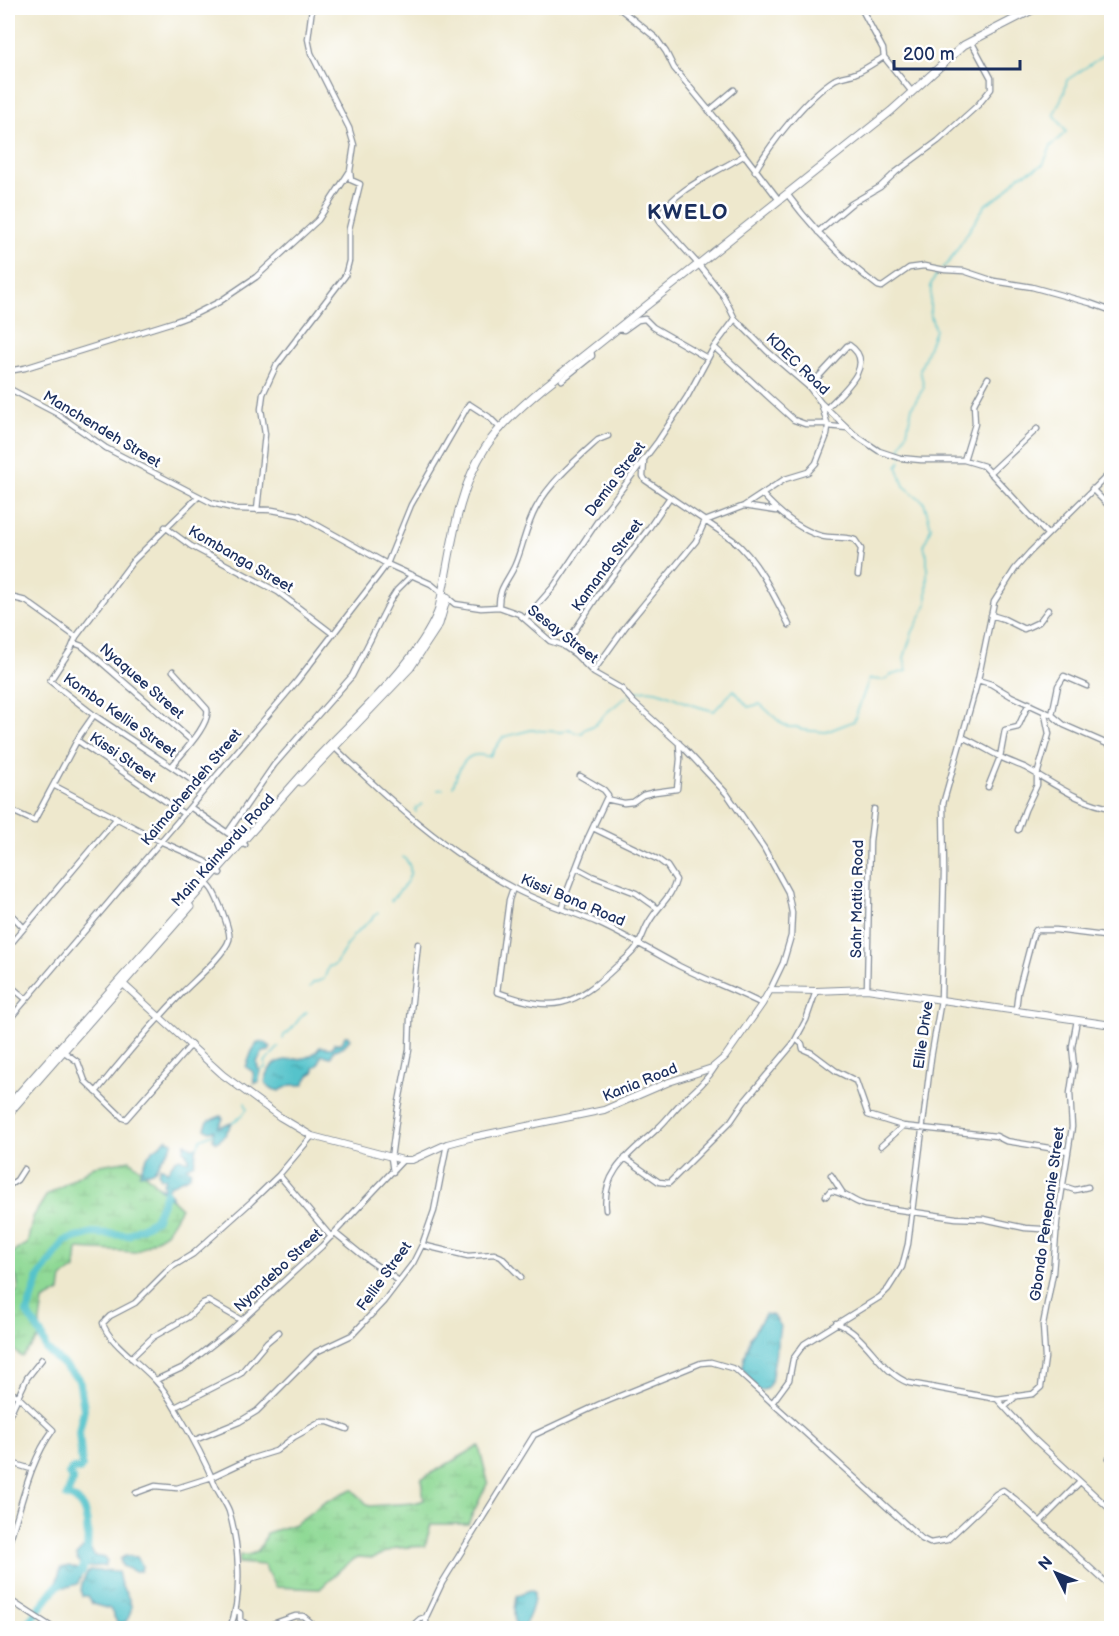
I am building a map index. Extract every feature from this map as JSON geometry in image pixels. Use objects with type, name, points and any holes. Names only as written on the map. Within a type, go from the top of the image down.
[{"type":"main road","points":[[8,1111],[309,770],[394,682],[431,627],[438,612],[465,491],[486,447],[501,429],[543,388],[891,111],[971,41],[1036,8]]},
{"type":"main road","points":[[309,770],[334,747],[339,737]]},
{"type":"main road","name":"Main Kainkordu Road","points":[[179,916],[210,886],[219,872]]},
{"type":"main road","points":[[121,982],[242,1091],[312,1136],[403,1160]]},
{"type":"main road","points":[[770,990],[867,989],[1016,1009],[1112,1025]]},
{"type":"main road","name":"Kania Road","points":[[403,1160],[412,1160],[447,1144],[496,1131],[604,1110],[716,1065],[725,1056],[770,990]]},
{"type":"main road","points":[[34,1080],[63,1051],[80,1028]]},
{"type":"street","points":[[257,510],[265,434],[261,409],[263,394],[276,366],[345,276],[349,261],[350,230],[360,184],[351,180],[354,140],[311,53],[308,39],[312,8]]},
{"type":"street","points":[[623,8],[656,38],[674,68],[779,200]]},
{"type":"street","points":[[861,8],[883,50],[884,57],[912,92]]},
{"type":"street","points":[[818,232],[851,204],[880,187],[896,172],[938,141],[978,105],[991,89],[991,78],[971,41]]},
{"type":"street","points":[[755,171],[797,114],[818,93],[837,78],[857,73],[884,57]]},
{"type":"street","points":[[710,111],[734,90]]},
{"type":"street","name":"KDEC Road","points":[[743,156],[690,187],[664,208],[658,217],[661,223],[723,295],[735,319],[767,351],[809,387],[847,428],[879,451],[903,458],[964,460]]},
{"type":"street","points":[[8,371],[25,368],[176,321],[219,302],[256,277],[312,227],[330,204],[350,171]]},
{"type":"street","points":[[787,194],[818,232],[850,264],[878,286],[882,287],[909,268],[924,266],[964,271],[1001,282],[1032,287],[1112,311]]},
{"type":"street","points":[[618,329],[624,330],[638,320],[645,319],[653,327],[707,358]]},
{"type":"street","name":"Demia Street","points":[[525,619],[554,586],[599,519],[672,421],[707,358],[735,319]]},
{"type":"street","points":[[809,387],[847,346],[856,350],[861,360],[860,368],[853,380],[827,408]]},
{"type":"street","points":[[714,347],[794,420],[805,424],[847,428]]},
{"type":"street","points":[[562,380],[588,361],[592,356],[591,350]]},
{"type":"street","points":[[988,378],[974,404],[975,424],[964,460],[984,466],[1047,534]]},
{"type":"street","name":"Manchendeh Street","points":[[8,388],[56,413],[106,448],[198,497],[220,506],[291,513],[308,518],[387,564],[444,593]]},
{"type":"street","points":[[593,672],[626,626],[696,541],[705,521],[744,506],[785,479],[808,472],[816,463],[827,435],[822,403]]},
{"type":"street","name":"Kaimachendeh Street","points":[[8,1021],[297,681],[387,564],[411,505],[469,404],[489,417],[501,429]]},
{"type":"street","points":[[990,473],[1037,429]]},
{"type":"street","points":[[499,607],[499,593],[516,562],[535,509],[549,487],[598,440],[608,436]]},
{"type":"street","points":[[644,460],[644,478],[733,540],[746,552],[789,625]]},
{"type":"street","name":"Ellie Drive","points":[[772,1403],[789,1380],[792,1362],[800,1347],[880,1297],[902,1267],[913,1211],[922,1129],[941,1000],[944,795],[978,680],[994,602],[1015,569],[1047,534],[1112,471]]},
{"type":"street","points":[[1092,489],[1112,509]]},
{"type":"street","points":[[762,494],[778,511],[802,527],[822,536],[855,540],[861,549],[858,574]]},
{"type":"street","points":[[74,643],[75,637],[133,561],[198,497]]},
{"type":"street","name":"Kamanda Street","points":[[564,647],[600,592],[670,497]]},
{"type":"street","points":[[744,506],[778,511]]},
{"type":"street","name":"Kombanga Street","points":[[165,527],[201,552],[278,591],[333,634]]},
{"type":"street","points":[[228,832],[274,765],[352,676],[390,601],[402,584],[412,575]]},
{"type":"street","name":"Sesay Street","points":[[444,593],[455,604],[481,608],[499,607],[508,609],[525,619],[550,641],[564,647],[593,672],[622,689],[679,743],[727,794],[764,848],[788,892],[792,913],[791,936],[783,963],[770,990]]},
{"type":"street","points":[[8,600],[14,598],[26,601],[75,637]]},
{"type":"street","points":[[991,615],[1024,629],[1039,622],[1048,610]]},
{"type":"street","name":"Komba Kellie Street","points":[[74,643],[50,681],[94,714],[205,789]]},
{"type":"street","name":"Nyaquee Street","points":[[74,643],[93,655],[192,741]]},
{"type":"street","points":[[172,766],[204,726],[208,712],[173,672]]},
{"type":"street","points":[[1052,715],[1062,678],[1067,676],[1087,686]]},
{"type":"street","points":[[978,680],[1029,703],[1045,714],[1052,715],[1064,725],[1112,746]]},
{"type":"street","points":[[988,787],[1000,757],[1005,730],[1018,727],[1029,703]]},
{"type":"street","points":[[8,808],[34,821],[94,714]]},
{"type":"street","points":[[1018,830],[1024,810],[1036,785],[1049,734],[1045,714]]},
{"type":"street","points":[[962,737],[1088,801],[1112,808]]},
{"type":"street","name":"Kissi Street","points":[[78,741],[184,814]]},
{"type":"street","points":[[606,799],[624,803],[633,802],[644,795],[676,789],[680,759],[679,743]]},
{"type":"street","name":"Kissi Bona Road","points":[[334,747],[432,834],[513,888],[639,943],[681,966],[762,1004]]},
{"type":"street","points":[[563,908],[566,894],[592,828],[608,795],[604,789],[580,776]]},
{"type":"street","points":[[54,786],[162,842],[205,861],[219,872]]},
{"type":"street","points":[[190,807],[243,844]]},
{"type":"street","name":"Sahr Mattia Road","points":[[867,989],[870,841],[874,809]]},
{"type":"street","points":[[8,947],[117,818]]},
{"type":"street","points":[[513,888],[509,900],[497,992],[520,1000],[547,1005],[567,1002],[601,982],[639,943],[657,908],[670,895],[675,885],[675,876],[660,860],[592,828]]},
{"type":"street","points":[[578,868],[592,876],[636,892],[657,908]]},
{"type":"street","points":[[96,1092],[159,1018],[229,942],[229,931],[216,894],[210,886]]},
{"type":"street","points":[[8,911],[24,928]]},
{"type":"street","points":[[1016,1009],[1022,973],[1036,930],[1056,930],[1112,937]]},
{"type":"street","points":[[393,1172],[391,1158],[409,1050],[409,1026],[418,944]]},
{"type":"street","points":[[8,984],[26,999]]},
{"type":"street","points":[[625,1158],[659,1182],[669,1183],[730,1121],[796,1039],[806,1020],[816,991]]},
{"type":"street","name":"Gbondo Penepanie Street","points":[[1016,1396],[1037,1391],[1041,1387],[1045,1358],[1043,1325],[1053,1273],[1072,1127],[1070,1093],[1074,1066],[1072,1047],[1077,1020]]},
{"type":"street","points":[[796,1039],[802,1044],[803,1049],[856,1082],[868,1116],[903,1126],[996,1136],[1006,1141],[1068,1151]]},
{"type":"street","points":[[63,1051],[78,1062],[82,1077],[126,1119],[191,1045]]},
{"type":"street","points":[[606,1210],[608,1185],[625,1158],[711,1075],[716,1065]]},
{"type":"street","points":[[881,1146],[903,1126]]},
{"type":"street","points":[[230,1629],[236,1610],[236,1555],[235,1538],[228,1509],[195,1440],[175,1407],[156,1380],[131,1358],[103,1327],[104,1320],[135,1303],[164,1274],[193,1254],[279,1175],[312,1136]]},
{"type":"street","name":"Fellie Street","points":[[195,1440],[239,1422],[257,1411],[316,1352],[346,1338],[361,1327],[384,1301],[413,1263],[422,1245],[436,1203],[447,1144]]},
{"type":"street","name":"Nyandebo Street","points":[[156,1380],[184,1366],[241,1320],[333,1235],[403,1160]]},
{"type":"street","points":[[8,1186],[17,1180],[24,1169]]},
{"type":"street","points":[[279,1175],[333,1235],[399,1281]]},
{"type":"street","points":[[831,1175],[851,1201],[865,1205],[956,1218],[984,1219],[1025,1228],[1057,1230]]},
{"type":"street","points":[[1063,1186],[1075,1190],[1088,1187]]},
{"type":"street","points":[[826,1196],[830,1191],[842,1192]]},
{"type":"street","points":[[422,1245],[468,1256],[494,1254],[501,1257],[521,1277]]},
{"type":"street","points":[[131,1358],[153,1337],[188,1317],[208,1301],[241,1320]]},
{"type":"street","points":[[836,1323],[857,1336],[890,1371],[904,1382],[997,1399],[1016,1396]]},
{"type":"street","points":[[175,1407],[240,1374],[261,1348],[279,1332]]},
{"type":"street","points":[[8,1418],[27,1378],[42,1359]]},
{"type":"street","points":[[426,1629],[426,1617],[442,1583],[534,1435],[600,1404],[701,1363],[711,1362],[735,1369],[922,1539],[930,1543],[947,1540],[1003,1490],[1112,1587]]},
{"type":"street","points":[[8,1391],[17,1396],[53,1430],[37,1454],[31,1469],[19,1516],[8,1545]]},
{"type":"street","points":[[1005,1407],[1016,1396]]},
{"type":"street","points":[[997,1399],[1033,1438],[1112,1511]]},
{"type":"street","points":[[136,1493],[155,1486],[177,1488],[212,1477],[250,1459],[276,1451],[294,1437],[321,1422],[347,1428]]},
{"type":"street","points":[[8,1462],[31,1469]]},
{"type":"street","points":[[1040,1522],[1080,1482]]},
{"type":"street","points":[[8,1599],[53,1629]]},
{"type":"street","points":[[236,1610],[240,1613],[240,1620],[252,1629]]},
{"type":"street","points":[[261,1629],[295,1616],[303,1616],[314,1625]]},
{"type":"street","points":[[410,1629],[420,1619],[426,1617]]},
{"type":"street","points":[[40,1629],[46,1624]]},
{"type":"green space","points":[[130,1160],[141,1170],[140,1173],[144,1173],[181,1208],[166,1233],[136,1252],[77,1249],[75,1269],[62,1278],[60,1292],[43,1301],[41,1336],[22,1357],[8,1345],[8,1309],[12,1294],[18,1291],[8,1255],[27,1244],[33,1217],[46,1196],[94,1166]]},
{"type":"green space","points":[[479,1446],[488,1482],[468,1524],[431,1524],[425,1546],[396,1548],[373,1558],[358,1557],[343,1567],[320,1589],[275,1587],[264,1565],[239,1563],[240,1555],[255,1553],[258,1550],[266,1533],[295,1524],[325,1502],[352,1489],[369,1506],[414,1503],[424,1500],[421,1479]]},
{"type":"water","points":[[345,1036],[350,1039],[346,1044],[334,1050],[331,1057],[323,1055],[319,1064],[314,1068],[314,1072],[309,1075],[303,1085],[291,1085],[279,1091],[269,1088],[265,1082],[269,1070],[275,1064],[308,1057],[320,1047],[332,1048],[334,1043],[342,1043]]},
{"type":"water","points":[[258,1042],[264,1042],[271,1047],[269,1051],[263,1052],[257,1062],[260,1071],[259,1082],[254,1083],[253,1072],[246,1067]]},
{"type":"water","points":[[221,1116],[223,1119],[218,1127],[232,1123],[225,1135],[217,1142],[213,1139],[214,1130],[209,1131],[205,1128],[208,1121]]},
{"type":"water","points":[[166,1139],[173,1142],[157,1166],[154,1170],[140,1174],[149,1155]]},
{"type":"water","points":[[185,1143],[193,1148],[197,1147],[194,1163],[186,1167],[191,1171],[190,1176],[170,1185],[167,1190],[172,1195],[172,1199],[158,1187],[164,1189],[163,1183],[166,1178],[161,1178],[158,1172],[160,1167],[163,1167],[167,1172],[175,1160],[180,1158],[188,1161],[189,1158],[184,1150]]},
{"type":"water","points":[[765,1314],[774,1316],[780,1326],[771,1382],[766,1389],[759,1391],[742,1369],[750,1338]]},
{"type":"water","points":[[87,1544],[95,1556],[104,1558],[107,1562],[105,1566],[83,1567],[77,1560],[76,1555]]},
{"type":"water","points":[[125,1556],[137,1557],[142,1566],[141,1571],[122,1566],[120,1559]]},
{"type":"water","points":[[69,1566],[83,1571],[78,1584],[67,1587],[55,1586],[61,1568]]},
{"type":"water","points":[[90,1570],[118,1572],[121,1585],[131,1605],[130,1614],[124,1624],[118,1624],[110,1609],[92,1604],[88,1596],[82,1596],[83,1582]]},
{"type":"water","points":[[530,1590],[534,1592],[533,1606],[523,1628],[515,1628],[516,1596]]},
{"type":"waterway","points":[[942,268],[949,262],[986,204],[1003,194],[1019,176],[1043,165],[1051,146],[1066,132],[1054,114],[1064,93],[1067,80],[1112,52]]},
{"type":"waterway","points":[[902,456],[900,449],[907,432],[912,407],[924,387],[920,370],[935,330],[930,313],[931,284],[938,272]]},
{"type":"waterway","points":[[630,694],[639,691],[654,691],[714,711],[734,690],[748,707],[760,704],[788,727],[826,732],[854,721],[869,679],[884,680],[891,675],[907,671],[904,658],[912,633],[927,604],[927,556],[924,546],[931,527],[924,502],[904,486],[897,466],[901,461]]},
{"type":"waterway","points":[[453,786],[467,759],[476,755],[490,756],[503,737],[531,730],[562,732],[569,729],[582,733],[585,729],[595,725],[626,697]]},
{"type":"waterway","points":[[438,790],[443,789]]},
{"type":"waterway","points":[[416,812],[415,809],[422,804]]},
{"type":"waterway","points":[[391,901],[408,880],[410,874],[408,863],[403,857]]},
{"type":"waterway","points":[[310,987],[313,983],[324,979],[329,966],[336,963],[353,936],[378,913]]},
{"type":"waterway","points":[[283,1039],[284,1035],[307,1012]]},
{"type":"waterway","points":[[260,1071],[266,1067],[265,1062],[279,1047]]},
{"type":"waterway","points":[[232,1123],[247,1109],[245,1103]]},
{"type":"waterway","points":[[197,1147],[201,1139],[214,1133]]},
{"type":"waterway","points":[[24,1628],[57,1586],[82,1571],[88,1534],[85,1513],[76,1500],[67,1496],[73,1479],[69,1474],[72,1469],[79,1470],[82,1466],[79,1432],[84,1409],[79,1379],[46,1349],[41,1334],[27,1313],[39,1277],[65,1241],[92,1233],[128,1235],[155,1220],[166,1193]]},
{"type":"district","name":"KWELO","points":[[688,212]]}]
